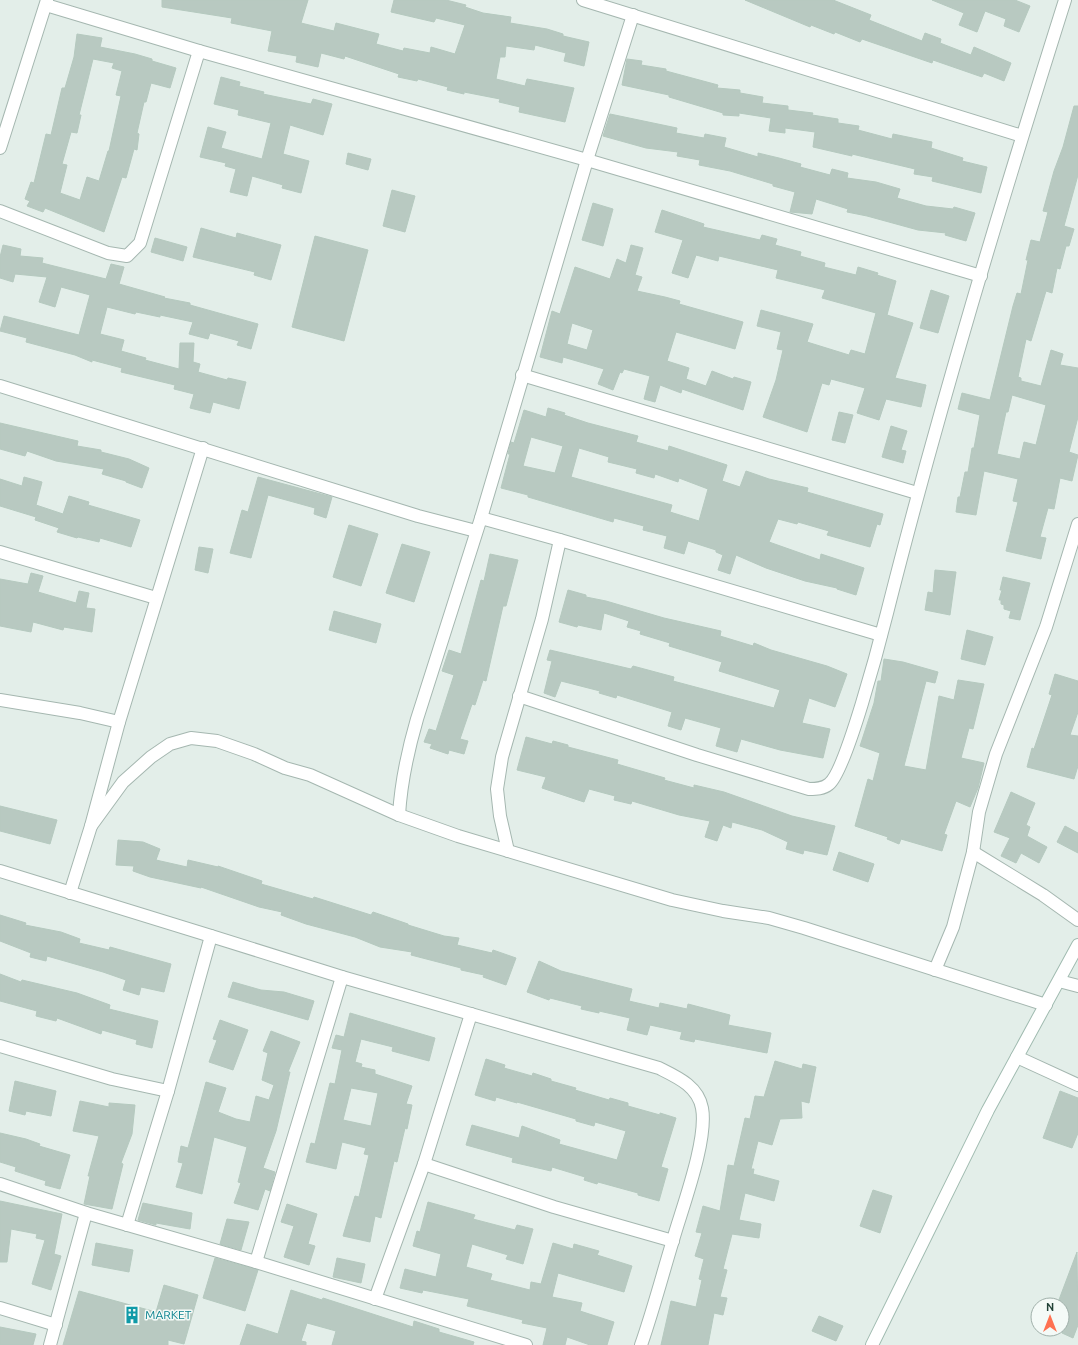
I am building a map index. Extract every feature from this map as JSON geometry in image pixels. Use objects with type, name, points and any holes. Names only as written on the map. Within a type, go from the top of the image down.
[{"type":"street","points":[[583,0],[598,2],[633,15],[1022,136]]},
{"type":"street","points":[[519,696],[697,755],[809,789],[820,789],[830,784],[839,770],[858,715],[881,635],[918,492],[1022,136],[1065,0]]},
{"type":"street","points":[[0,148],[47,2],[200,51],[587,160],[981,276]]},
{"type":"street","points":[[399,814],[401,792],[409,749],[481,518],[522,375],[587,160],[633,15]]},
{"type":"street","points":[[0,211],[108,253],[127,256],[140,243],[200,51]]},
{"type":"street","points":[[522,375],[918,492]]},
{"type":"street","points":[[0,386],[418,516],[476,531]]},
{"type":"street","points":[[70,893],[91,826],[119,722],[156,598],[169,564],[203,448]]},
{"type":"street","points":[[481,518],[881,635]]},
{"type":"street","points":[[935,970],[953,927],[973,852],[979,812],[996,754],[1046,627],[1078,524]]},
{"type":"street","points":[[508,851],[500,816],[497,789],[502,757],[542,619],[560,540]]},
{"type":"street","points":[[0,552],[156,598]]},
{"type":"street","points":[[0,700],[80,713],[119,722]]},
{"type":"street","points":[[91,826],[123,782],[170,744],[191,738],[217,741],[254,754],[285,768],[310,775],[399,814],[508,851],[672,900],[723,911],[769,918],[804,928],[1046,1005]]},
{"type":"street","points":[[973,852],[1043,895],[1078,920]]},
{"type":"street","points":[[0,871],[342,978],[659,1068],[681,1079],[695,1092],[702,1107],[702,1131],[690,1186],[654,1310],[641,1345]]},
{"type":"street","points":[[127,1225],[168,1091],[211,936]]},
{"type":"street","points":[[872,1345],[988,1110],[1078,945]]},
{"type":"street","points":[[256,1262],[342,978]]},
{"type":"street","points":[[1059,980],[1078,986]]},
{"type":"street","points":[[375,1299],[424,1164],[471,1014]]},
{"type":"street","points":[[0,1046],[112,1079],[168,1091]]},
{"type":"street","points":[[1017,1057],[1078,1085]]},
{"type":"street","points":[[424,1164],[554,1207],[673,1241]]},
{"type":"street","points":[[0,1184],[86,1213],[256,1262],[526,1345]]},
{"type":"street","points":[[50,1345],[86,1213]]},
{"type":"street","points":[[0,1308],[56,1326]]},
{"type":"building","points":[[162,0],[308,0],[301,23],[334,31],[336,23],[379,34],[376,44],[403,51],[404,48],[430,53],[431,47],[455,54],[465,25],[436,18],[434,22],[391,12],[394,0],[446,0],[466,5],[465,7],[483,13],[511,17],[510,23],[547,29],[563,34],[563,36],[589,42],[584,66],[564,61],[566,53],[535,45],[534,50],[506,46],[505,57],[500,57],[496,79],[525,86],[527,79],[574,88],[565,122],[519,112],[520,107],[499,102],[500,99],[464,92],[464,94],[447,90],[448,87],[418,79],[417,81],[398,77],[399,74],[345,56],[344,59],[321,53],[318,67],[296,62],[297,56],[268,51],[272,31],[231,23],[232,18],[162,7]]},
{"type":"building","points":[[745,0],[833,0],[871,15],[869,20],[922,41],[925,33],[941,39],[940,43],[971,55],[974,47],[1011,63],[1004,81],[984,73],[982,77],[933,60],[932,63],[862,39],[860,42],[835,32],[834,34],[811,25],[810,27]]},
{"type":"building","points":[[932,0],[1015,0],[1030,6],[1019,32],[1004,26],[1006,19],[985,11],[977,32],[959,25],[964,13]]},
{"type":"building","points":[[77,34],[102,38],[100,47],[135,54],[176,68],[170,88],[151,83],[146,102],[144,102],[137,133],[139,134],[137,150],[134,149],[126,178],[122,177],[104,232],[45,208],[43,212],[27,206],[30,201],[25,199],[31,182],[34,183],[46,134],[51,135],[62,88],[65,88],[74,57]],"holes":[[[93,59],[114,63],[112,68],[122,71],[116,95],[121,96],[109,151],[99,181],[87,177],[80,200],[60,193],[67,165],[62,164],[71,132],[77,133],[81,115],[79,115]]]},
{"type":"building","points":[[627,59],[642,61],[641,65],[666,69],[666,71],[718,85],[717,88],[740,90],[740,93],[763,97],[762,103],[788,106],[788,110],[813,113],[812,115],[838,119],[838,123],[859,126],[858,130],[892,139],[893,134],[932,142],[931,148],[963,158],[962,161],[987,167],[981,193],[932,181],[933,177],[914,174],[915,169],[852,154],[852,156],[813,147],[815,132],[785,128],[785,133],[769,131],[771,118],[739,113],[739,116],[723,115],[723,113],[669,97],[669,95],[622,85]]},
{"type":"building","points":[[221,77],[240,82],[239,86],[264,92],[263,94],[311,104],[313,99],[332,104],[323,135],[290,125],[283,154],[309,161],[301,193],[282,188],[283,185],[252,176],[247,196],[230,192],[236,169],[225,166],[226,163],[200,157],[208,127],[226,132],[221,148],[262,159],[271,123],[238,115],[239,110],[214,104]]},
{"type":"building","points":[[1074,106],[1078,106],[1078,175],[1064,226],[1074,229],[1069,246],[1066,246],[1060,269],[1057,268],[1052,293],[1046,291],[1031,341],[1026,339],[1018,377],[1021,378],[1021,381],[1041,386],[1051,350],[1063,354],[1060,365],[1078,368],[1078,417],[1069,452],[1078,455],[1072,481],[1060,478],[1054,509],[1048,508],[1040,537],[1046,538],[1041,559],[1006,551],[1018,502],[1013,501],[1018,479],[984,471],[976,515],[956,512],[958,497],[960,497],[965,472],[968,472],[972,448],[974,448],[980,415],[958,409],[962,393],[990,400],[1013,306],[1017,293],[1021,294],[1028,260],[1026,260],[1031,240],[1040,242],[1048,212],[1043,211],[1054,171],[1063,147]],"holes":[[[1012,395],[1046,405],[1036,445],[1024,442],[1020,459],[997,454],[1006,412],[1008,412]]]},
{"type":"building","points":[[610,114],[677,128],[676,133],[704,138],[705,134],[726,138],[724,147],[758,157],[758,153],[779,158],[801,164],[800,167],[830,175],[832,169],[848,173],[847,178],[876,182],[900,189],[897,198],[926,206],[953,209],[954,207],[975,213],[966,241],[945,235],[946,233],[918,230],[847,212],[848,209],[816,199],[812,214],[790,212],[795,192],[730,171],[699,165],[700,160],[677,156],[678,152],[646,148],[603,136]]},
{"type":"building","points":[[348,153],[371,159],[368,170],[346,164]]},
{"type":"building","points":[[392,190],[415,196],[405,232],[383,226]]},
{"type":"building","points":[[593,203],[613,209],[603,246],[582,240]]},
{"type":"building","points":[[662,210],[704,224],[703,227],[760,240],[762,235],[777,239],[775,245],[801,252],[800,256],[825,263],[824,267],[856,275],[858,267],[878,273],[877,275],[896,281],[887,315],[913,323],[895,378],[926,385],[921,407],[886,399],[879,420],[857,413],[865,388],[831,379],[829,385],[822,383],[807,432],[763,417],[776,380],[783,350],[777,349],[781,332],[757,326],[761,310],[813,324],[807,342],[849,355],[851,350],[865,354],[876,313],[822,298],[825,290],[776,278],[778,270],[719,256],[718,261],[696,255],[688,278],[672,273],[683,240],[655,232]]},
{"type":"building","points":[[201,228],[236,238],[237,233],[281,245],[271,280],[254,275],[255,272],[193,257]]},
{"type":"building","points":[[315,236],[368,250],[344,341],[292,327]]},
{"type":"building","points":[[155,238],[187,247],[183,261],[151,252]]},
{"type":"building","points":[[3,245],[21,249],[20,256],[43,258],[42,263],[106,279],[111,264],[124,267],[119,284],[165,297],[164,298],[190,303],[190,305],[258,324],[251,349],[237,345],[239,341],[210,333],[208,339],[189,334],[193,322],[160,315],[160,317],[136,312],[135,314],[107,307],[100,334],[124,340],[121,351],[146,358],[145,360],[179,369],[180,343],[194,343],[193,362],[200,364],[198,372],[227,380],[228,378],[246,382],[239,409],[213,402],[210,413],[190,408],[194,394],[174,389],[175,385],[121,372],[122,368],[92,360],[92,362],[75,355],[26,342],[27,338],[0,331],[4,316],[79,335],[90,295],[61,287],[55,307],[39,302],[47,277],[15,274],[13,282],[0,278],[0,257]]},
{"type":"building","points":[[631,245],[643,248],[635,275],[642,277],[637,291],[680,301],[679,304],[743,322],[735,349],[676,332],[667,361],[689,368],[686,379],[706,386],[712,371],[733,379],[734,377],[751,382],[743,410],[682,389],[681,393],[660,385],[655,402],[644,399],[650,376],[624,369],[622,373],[620,372],[613,390],[598,384],[604,369],[563,357],[562,363],[540,357],[552,311],[560,314],[575,267],[610,279],[617,259],[626,263]],"holes":[[[572,323],[593,330],[587,350],[567,344]]]},
{"type":"building","points":[[931,290],[949,296],[938,333],[920,328]]},
{"type":"building","points":[[548,408],[565,413],[564,415],[588,423],[638,436],[636,442],[668,451],[669,446],[727,465],[722,481],[740,487],[746,471],[769,479],[808,488],[807,492],[883,514],[880,525],[877,524],[870,547],[827,535],[829,531],[798,522],[797,524],[778,519],[769,542],[820,560],[821,554],[864,568],[856,595],[837,588],[805,581],[766,568],[736,555],[730,574],[718,570],[723,555],[716,552],[716,550],[688,541],[684,554],[664,548],[667,536],[643,530],[644,526],[614,518],[613,522],[501,488],[510,454],[508,454],[511,442],[514,443],[524,410],[546,417]],"holes":[[[531,437],[563,446],[555,473],[523,466]],[[579,448],[609,457],[608,462],[637,469],[636,473],[654,478],[655,474],[678,482],[679,478],[708,489],[699,521],[670,512],[672,505],[571,477]]]},
{"type":"building","points":[[839,412],[853,415],[845,443],[832,440]]},
{"type":"building","points":[[0,423],[78,441],[77,446],[101,450],[101,452],[129,459],[149,468],[142,488],[126,481],[102,474],[104,469],[56,461],[27,451],[25,456],[0,449]]},
{"type":"building","points":[[891,426],[907,431],[901,450],[906,451],[903,463],[882,457]]},
{"type":"building","points":[[24,477],[42,482],[36,505],[63,514],[69,496],[89,502],[88,505],[140,520],[131,547],[100,538],[99,542],[77,538],[57,532],[59,528],[35,520],[36,517],[0,506],[0,479],[22,486]]},
{"type":"building","points":[[258,477],[332,497],[326,518],[314,514],[315,508],[268,495],[251,558],[230,553],[242,510],[248,512]]},
{"type":"building","points":[[349,525],[378,534],[361,586],[333,577]]},
{"type":"building","points":[[402,544],[430,552],[414,602],[386,593]]},
{"type":"building","points":[[199,547],[213,549],[208,573],[195,570]]},
{"type":"building","points":[[490,554],[518,560],[506,606],[503,606],[486,681],[483,680],[475,705],[472,704],[460,739],[468,741],[464,754],[449,750],[448,754],[430,748],[432,744],[424,742],[429,729],[436,731],[454,675],[442,671],[449,650],[461,654],[481,580],[484,581]]},
{"type":"building","points":[[935,570],[956,572],[950,615],[925,610],[928,592],[933,593]]},
{"type":"building","points":[[31,573],[43,576],[38,592],[76,603],[79,591],[89,593],[86,608],[95,609],[92,632],[64,627],[63,630],[33,622],[31,632],[0,626],[0,579],[28,584]]},
{"type":"building","points":[[1003,577],[1030,583],[1020,620],[1009,618],[1011,611],[1004,609],[1004,605],[1001,604],[1001,600],[999,600],[1002,590],[1000,590]]},
{"type":"building","points":[[568,590],[586,595],[586,597],[606,601],[664,618],[721,631],[720,636],[753,646],[754,643],[771,650],[827,666],[847,674],[835,707],[809,698],[802,723],[830,729],[823,758],[780,750],[741,739],[737,752],[716,746],[721,728],[685,718],[681,730],[668,726],[672,712],[617,695],[616,698],[599,693],[600,691],[561,681],[555,697],[544,693],[552,661],[547,660],[550,650],[631,669],[633,666],[674,677],[673,681],[774,708],[780,690],[719,671],[722,662],[669,646],[670,643],[640,634],[641,631],[627,627],[629,621],[604,613],[601,630],[578,625],[577,627],[559,622]]},
{"type":"building","points":[[334,611],[381,624],[376,643],[329,630]]},
{"type":"building","points":[[967,630],[993,637],[985,665],[961,659]]},
{"type":"building","points":[[884,659],[903,662],[938,672],[935,683],[926,681],[904,766],[926,770],[939,696],[954,700],[958,680],[984,684],[973,729],[969,728],[961,758],[984,763],[978,788],[970,807],[956,801],[944,834],[947,835],[942,851],[901,839],[899,844],[887,839],[888,837],[855,826],[868,779],[873,781],[880,753],[860,746],[874,703],[878,681],[881,681]]},
{"type":"building","points":[[1055,674],[1078,681],[1078,712],[1070,735],[1078,736],[1078,766],[1074,779],[1027,767],[1032,748],[1034,749],[1052,695],[1049,694]]},
{"type":"building","points":[[526,737],[552,744],[553,741],[568,745],[568,747],[618,760],[617,764],[665,778],[664,780],[694,788],[694,785],[724,792],[792,816],[835,826],[827,855],[804,850],[803,854],[786,849],[788,842],[762,830],[732,822],[731,828],[723,825],[717,841],[705,837],[710,821],[679,815],[632,801],[631,804],[614,800],[615,796],[589,789],[584,802],[542,788],[546,777],[517,770]]},
{"type":"building","points":[[1011,792],[1035,803],[1026,825],[1030,827],[1027,836],[1047,847],[1039,863],[1021,853],[1016,863],[1001,856],[1010,838],[994,832]]},
{"type":"building","points":[[0,806],[57,820],[50,844],[0,831]]},
{"type":"building","points":[[1065,826],[1078,833],[1078,853],[1057,842]]},
{"type":"building","points":[[118,840],[143,842],[160,849],[156,860],[187,867],[188,860],[218,866],[262,881],[261,884],[313,899],[314,897],[371,915],[373,912],[444,936],[459,938],[457,945],[492,953],[493,950],[516,958],[506,985],[483,977],[484,975],[461,970],[461,968],[411,955],[412,952],[380,947],[355,937],[306,924],[281,915],[282,912],[259,907],[201,887],[150,877],[133,871],[134,866],[116,865]]},
{"type":"building","points":[[839,852],[874,864],[868,882],[833,870]]},
{"type":"building","points":[[0,915],[26,923],[25,925],[61,932],[80,939],[79,943],[109,950],[110,947],[171,964],[164,992],[141,987],[139,995],[123,990],[126,980],[47,956],[46,961],[30,957],[31,953],[0,941]]},
{"type":"building","points":[[539,961],[561,971],[632,989],[629,1001],[659,1008],[660,1003],[687,1009],[688,1004],[730,1015],[728,1025],[771,1033],[767,1053],[695,1039],[694,1042],[680,1039],[682,1032],[650,1025],[647,1035],[627,1030],[630,1018],[599,1011],[599,1013],[581,1009],[582,1006],[550,998],[549,1000],[527,992]]},
{"type":"building","points":[[0,974],[21,982],[22,980],[77,993],[110,1005],[109,1009],[158,1021],[152,1048],[136,1044],[137,1040],[102,1030],[101,1034],[57,1018],[56,1021],[36,1016],[37,1011],[0,1001]]},
{"type":"building","points":[[233,982],[261,990],[284,992],[314,1001],[308,1020],[228,997]]},
{"type":"building","points":[[350,1013],[435,1038],[429,1061],[392,1051],[393,1047],[361,1039],[355,1062],[362,1064],[361,1067],[375,1070],[375,1074],[412,1086],[406,1104],[412,1105],[407,1129],[405,1128],[397,1162],[394,1161],[381,1218],[375,1216],[370,1242],[343,1236],[355,1196],[359,1197],[369,1155],[364,1154],[366,1148],[342,1142],[336,1169],[306,1162],[311,1143],[315,1144],[330,1083],[335,1084],[342,1050],[332,1048],[336,1035],[344,1037]],"holes":[[[351,1088],[378,1093],[371,1126],[343,1120]]]},
{"type":"building","points":[[220,1020],[248,1030],[233,1070],[209,1062],[217,1040],[213,1039]]},
{"type":"building","points":[[271,1031],[300,1042],[288,1072],[290,1072],[276,1131],[263,1168],[275,1172],[270,1191],[265,1189],[258,1210],[234,1203],[241,1183],[238,1182],[247,1147],[214,1137],[202,1194],[176,1187],[183,1163],[178,1162],[181,1146],[188,1148],[206,1082],[226,1088],[218,1112],[236,1119],[250,1122],[256,1096],[269,1100],[274,1085],[262,1080],[268,1053],[263,1051]]},
{"type":"building","points":[[486,1059],[505,1065],[504,1068],[532,1076],[533,1073],[551,1079],[551,1081],[576,1088],[575,1090],[609,1100],[610,1098],[628,1103],[628,1106],[676,1118],[661,1167],[668,1169],[659,1201],[638,1195],[638,1193],[598,1182],[597,1184],[584,1180],[585,1177],[552,1167],[551,1171],[512,1162],[513,1158],[466,1145],[472,1125],[519,1138],[522,1126],[560,1140],[559,1144],[617,1160],[626,1131],[595,1122],[594,1126],[576,1121],[576,1119],[517,1102],[496,1097],[495,1101],[475,1095]]},
{"type":"building","points":[[775,1061],[802,1069],[803,1064],[816,1067],[809,1103],[801,1101],[802,1118],[780,1119],[772,1145],[758,1141],[751,1169],[754,1169],[753,1174],[779,1181],[774,1201],[745,1193],[739,1220],[761,1224],[759,1238],[732,1234],[723,1269],[727,1270],[720,1297],[727,1298],[723,1315],[714,1313],[708,1345],[661,1345],[671,1301],[696,1307],[702,1280],[699,1279],[704,1259],[695,1256],[702,1233],[696,1232],[703,1206],[720,1211],[728,1165],[734,1166],[745,1118],[750,1119],[755,1096],[764,1097]]},
{"type":"building","points":[[15,1081],[56,1091],[51,1116],[26,1111],[25,1115],[9,1111]]},
{"type":"building","points":[[1060,1091],[1078,1098],[1078,1133],[1072,1148],[1043,1138]]},
{"type":"building","points":[[80,1101],[109,1107],[109,1103],[135,1105],[132,1134],[121,1163],[123,1164],[112,1209],[84,1204],[90,1176],[88,1176],[99,1136],[73,1131]]},
{"type":"building","points":[[0,1133],[26,1139],[40,1144],[39,1146],[70,1155],[60,1189],[45,1185],[46,1181],[15,1171],[16,1167],[0,1162]]},
{"type":"building","points":[[873,1190],[892,1196],[880,1233],[860,1226]]},
{"type":"building","points":[[0,1201],[62,1214],[54,1254],[61,1256],[51,1290],[32,1284],[45,1240],[36,1238],[37,1234],[11,1229],[7,1262],[0,1262]]},
{"type":"building","points":[[428,1202],[475,1215],[473,1219],[515,1230],[517,1225],[533,1229],[523,1264],[506,1259],[508,1255],[472,1244],[466,1267],[492,1274],[490,1280],[530,1290],[531,1282],[541,1284],[553,1243],[573,1249],[574,1244],[599,1251],[597,1255],[632,1266],[624,1292],[558,1273],[552,1297],[582,1303],[580,1311],[614,1322],[607,1345],[590,1345],[567,1337],[565,1345],[543,1345],[547,1328],[522,1323],[523,1320],[467,1306],[469,1299],[423,1290],[422,1293],[400,1288],[405,1269],[436,1277],[441,1254],[413,1246],[417,1231],[420,1232]]},
{"type":"building","points":[[143,1203],[192,1213],[190,1229],[156,1223],[156,1225],[138,1220]]},
{"type":"building","points":[[287,1204],[317,1214],[308,1244],[315,1246],[309,1265],[284,1257],[294,1226],[281,1222]]},
{"type":"building","points":[[227,1219],[249,1222],[241,1250],[220,1244]]},
{"type":"building","points":[[96,1243],[133,1250],[129,1272],[92,1265]]},
{"type":"building","points":[[1077,1252],[1078,1325],[1073,1338],[1070,1337],[1070,1297],[1060,1297]]},
{"type":"building","points":[[215,1258],[258,1270],[245,1311],[203,1298]]},
{"type":"building","points":[[337,1258],[365,1264],[361,1283],[333,1277]]},
{"type":"building","name":"MARKET","points":[[164,1285],[198,1295],[184,1344],[168,1340],[168,1345],[63,1345],[79,1291],[156,1312]]},
{"type":"building","points":[[291,1290],[322,1300],[323,1298],[413,1327],[414,1321],[439,1329],[439,1332],[474,1342],[473,1345],[332,1345],[336,1331],[307,1323],[301,1341],[306,1342],[306,1345],[240,1345],[247,1324],[278,1334]]},
{"type":"building","points":[[819,1316],[843,1326],[836,1341],[812,1331]]},
{"type":"building","points":[[0,1327],[36,1334],[33,1345],[0,1345]]},
{"type":"place","name":"MARKET","points":[[132,1315]]}]
